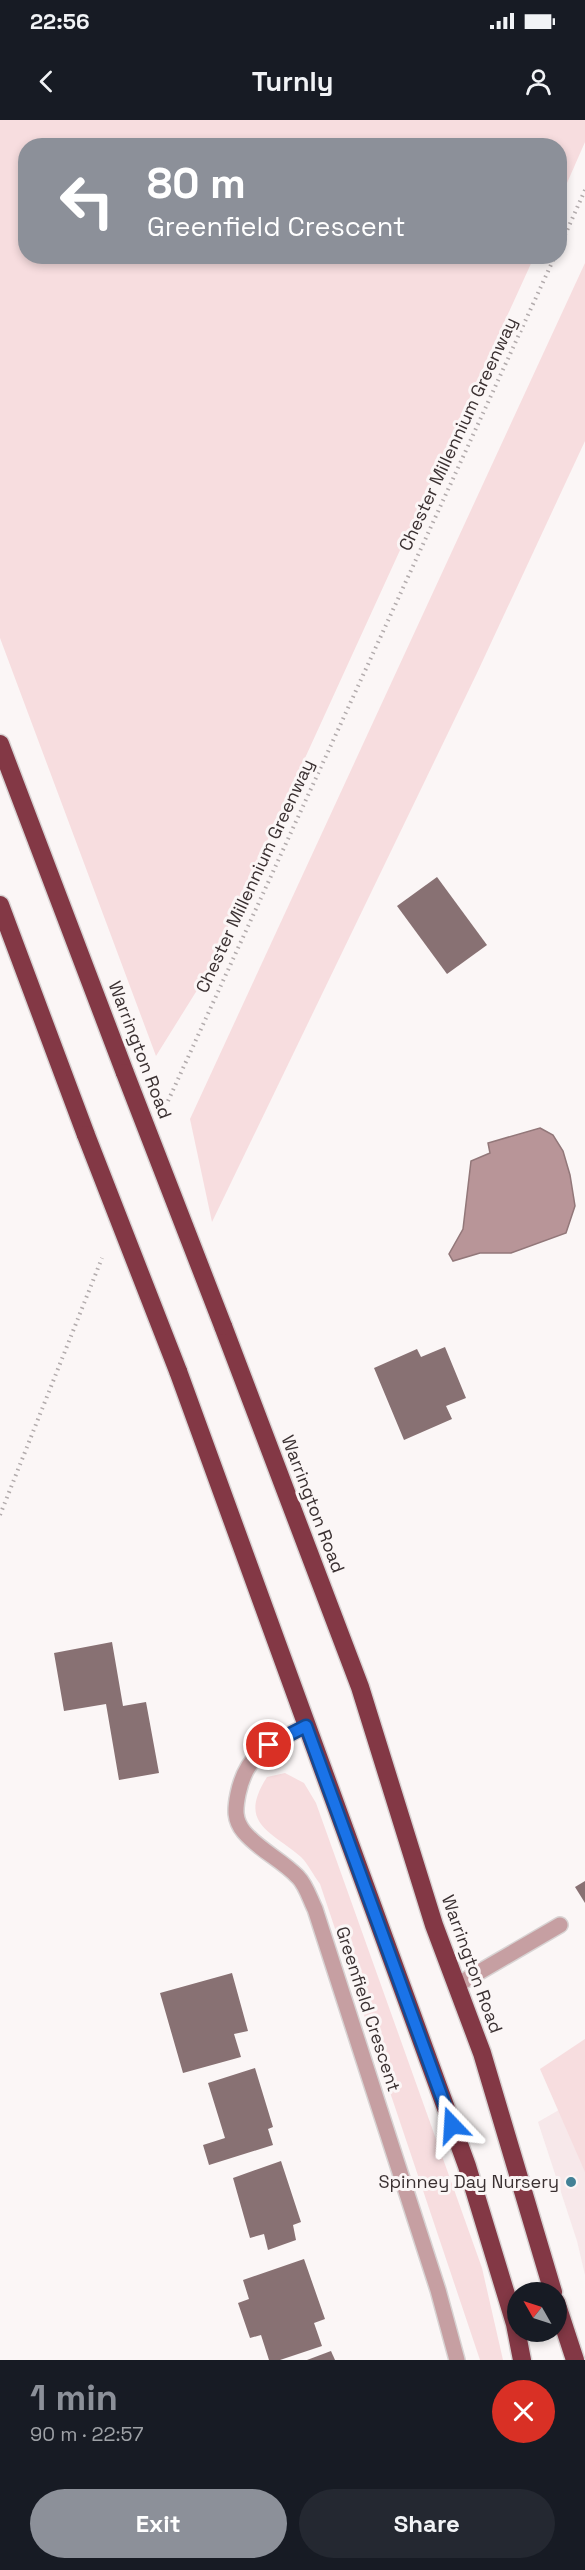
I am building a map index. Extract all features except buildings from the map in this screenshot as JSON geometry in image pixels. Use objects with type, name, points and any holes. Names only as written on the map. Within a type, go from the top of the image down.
[{"type":"highway","name":"Warrington Road","points":[[0,744],[360,1687],[434,1924],[482,2053],[550,2282]]},
{"type":"highway","points":[[0,905],[178,1371],[467,2166],[515,2324],[522,2360]]},
{"type":"highway","points":[[567,2336],[575,2360]]},
{"type":"street","name":"Greenfield Crescent","points":[[306,1726],[269,1745],[251,1760],[241,1780],[236,1805],[236,1820],[246,1834],[299,1878],[315,1909],[438,2290],[457,2360]]},
{"type":"street","points":[[457,1985],[560,1925]]},
{"type":"path","points":[[567,230],[585,190]]},
{"type":"path","name":"Chester Millennium Greenway","points":[[164,1110],[551,264]]},
{"type":"path","points":[[0,1515],[103,1256]]},
{"type":"shaded area","points":[[0,120],[585,120],[585,142],[567,183],[567,138],[18,138],[18,264],[531,264],[204,979],[156,1056],[0,638]]},
{"type":"shaded area","points":[[585,263],[585,441],[477,673],[212,1222],[190,1119]]},
{"type":"shaded area","points":[[540,1128],[553,1135],[563,1151],[570,1175],[575,1206],[566,1233],[511,1253],[480,1253],[453,1261],[449,1254],[463,1229],[471,1161],[490,1153],[488,1143]]},
{"type":"shaded area","points":[[285,1773],[304,1783],[316,1803],[482,2268],[503,2360],[480,2360],[320,1884],[301,1857],[269,1833],[257,1816],[255,1806],[267,1777]]},
{"type":"shaded area","points":[[585,2039],[585,2172],[540,2069]]},
{"type":"shaded area","name":"Spinney Day Nursery","points":[[585,2095],[585,2275],[577,2241],[538,2122]]},
{"type":"place","name":"Spinney Day Nursery","points":[[571,2182]]},
{"type":"route","points":[[269,1745],[306,1726],[452,2125]]}]
